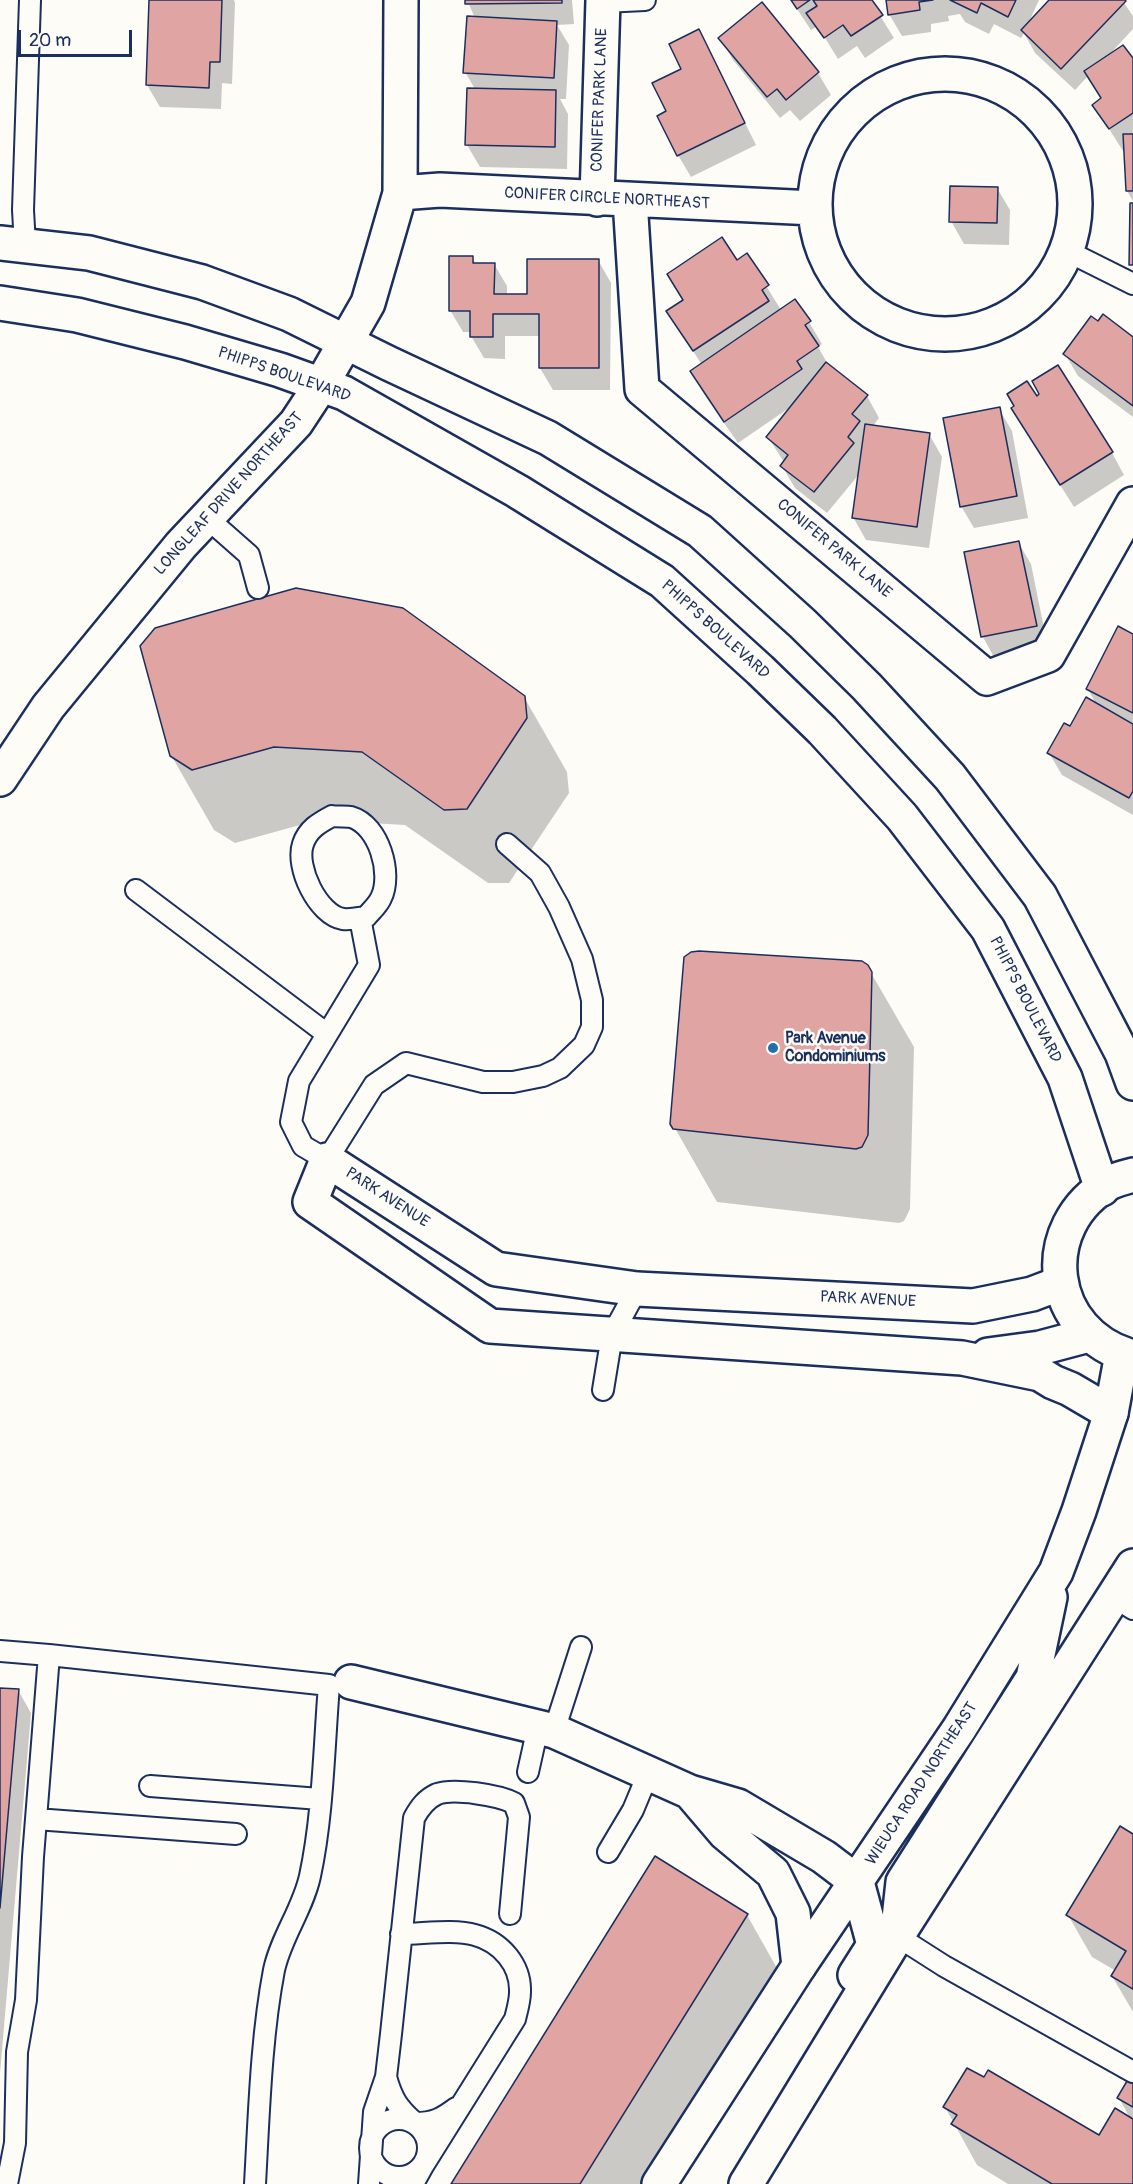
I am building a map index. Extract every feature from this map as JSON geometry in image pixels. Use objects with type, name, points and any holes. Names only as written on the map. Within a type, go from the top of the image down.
[{"type":"street","name":"LONGLEAF DRIVE NORTHEAST","points":[[0,778],[48,707],[181,545],[283,439],[321,386],[368,303],[400,193],[401,0]]},
{"type":"street","name":"CONIFER PARK LANE","points":[[597,199],[603,1]]},
{"type":"street","points":[[934,73],[980,78],[1016,94],[1050,125],[1066,152],[1077,197],[1069,252],[1046,290],[1021,313],[981,332],[936,336],[893,325],[859,303],[831,268],[821,245],[814,208],[816,180],[832,136],[851,112],[890,85],[934,73]]},
{"type":"street","name":"CONIFER CIRCLE NORTHEAST","points":[[400,193],[440,190],[814,208]]},
{"type":"street","name":"CONIFER PARK LANE","points":[[630,200],[642,389],[987,678],[1048,655],[1133,504]]},
{"type":"street","points":[[12,244],[88,253],[202,282],[288,314],[548,438],[700,531],[803,624],[867,687],[950,777],[1040,896],[1122,1053],[1133,1083]]},
{"type":"street","name":"PHIPPS BOULEVARD","points":[[0,303],[77,315],[185,342],[280,370],[344,393],[517,491],[662,581],[822,730],[902,817],[988,929],[1065,1078],[1102,1189]]},
{"type":"street","name":"PARK AVENUE","points":[[1061,1283],[1032,1294],[973,1305],[637,1288],[496,1269],[327,1160],[310,1202],[490,1326],[962,1359],[1040,1374],[1111,1413]]},
{"type":"street","points":[[1127,1356],[1114,1352],[1089,1335],[1071,1311],[1061,1283],[1060,1253],[1069,1224],[1087,1200],[1113,1181],[1133,1175]]},
{"type":"street","name":"PARK AVENUE","points":[[962,1359],[1040,1348],[1089,1335]]},
{"type":"street","name":"WIEUCA ROAD NORTHEAST","points":[[659,2184],[799,1966],[959,1729],[1056,1572],[1079,1511],[1127,1356]]},
{"type":"street","points":[[897,1936],[903,1882],[1033,1678],[1056,1572]]},
{"type":"street","points":[[749,2178],[897,1936],[1127,1582]]},
{"type":"street","points":[[351,1682],[546,1729],[690,1792],[738,1806],[824,1857],[857,1882],[874,1945],[795,2067],[749,2178]]},
{"type":"street","points":[[690,1792],[725,1833],[773,1873],[793,1913],[799,1966]]},
{"type":"lane","points":[[12,244],[23,210],[30,0]]},
{"type":"lane","points":[[603,1],[645,0]]},
{"type":"lane","points":[[1069,252],[1133,284]]},
{"type":"lane","points":[[207,518],[249,555],[258,588]]},
{"type":"lane","points":[[332,816],[352,818],[370,831],[382,853],[387,873],[381,898],[366,917],[360,918],[342,919],[324,909],[311,891],[301,865],[303,844],[313,826],[332,816]]},
{"type":"lane","points":[[360,918],[369,964],[299,1081],[291,1122],[303,1146],[327,1160],[374,1084],[406,1063],[483,1082],[513,1082],[543,1076],[560,1068],[584,1045],[592,1027],[592,999],[582,959],[559,906],[540,873],[507,843]]},
{"type":"lane","points":[[136,891],[327,1034]]},
{"type":"lane","points":[[603,1390],[612,1335],[637,1288]]},
{"type":"lane","points":[[528,1772],[581,1647]]},
{"type":"lane","points":[[0,1652],[49,1655],[328,1686],[315,1855],[310,1878],[274,1968],[267,2025],[255,2184]]},
{"type":"lane","points":[[8,2184],[15,2143],[17,2052],[27,1990],[36,1819],[49,1655]]},
{"type":"lane","points":[[608,1852],[633,1810],[648,1774]]},
{"type":"lane","points":[[150,1786],[320,1799]]},
{"type":"lane","points":[[369,2184],[370,2144],[374,2112],[386,2077],[414,1818],[422,1804],[439,1793],[466,1792],[501,1797],[514,1803],[519,1817],[510,1914]]},
{"type":"lane","points":[[36,1819],[236,1834]]},
{"type":"lane","points":[[401,1934],[475,1935],[498,1946],[517,1968],[520,1993],[515,2019],[413,2184]]},
{"type":"lane","points":[[897,1936],[944,1966],[1133,2072]]},
{"type":"lane","points":[[386,2077],[391,2095],[400,2110],[415,2123],[422,2130],[429,2147],[423,2166],[407,2176],[388,2175],[374,2162],[370,2144],[373,2134],[379,2127],[387,2121],[406,2119],[415,2123],[429,2123],[442,2118],[463,2103]]},
{"type":"building","points":[[149,0],[222,0],[220,62],[210,62],[209,88],[146,85]]},
{"type":"building","points":[[465,0],[562,0],[562,3],[465,4]]},
{"type":"building","points":[[791,0],[810,0],[797,9]]},
{"type":"building","points":[[813,0],[872,0],[883,15],[851,36],[843,25],[824,38],[806,13],[817,6]]},
{"type":"building","points":[[886,0],[933,0],[919,2],[920,10],[888,15]]},
{"type":"building","points":[[950,0],[1016,0],[1008,17],[981,3],[977,13]]},
{"type":"building","points":[[1049,0],[1126,1],[1061,69],[1021,30]]},
{"type":"building","points":[[762,2],[819,72],[786,100],[777,89],[767,97],[718,38]]},
{"type":"building","points":[[467,16],[557,21],[554,78],[463,73]]},
{"type":"building","points":[[699,29],[745,123],[677,156],[657,116],[666,111],[652,83],[681,69],[669,44]]},
{"type":"building","points":[[1123,45],[1133,58],[1133,113],[1109,129],[1092,105],[1101,98],[1084,71]]},
{"type":"building","points":[[467,88],[556,90],[555,147],[465,145]]},
{"type":"building","points":[[1123,134],[1133,134],[1133,191],[1126,191]]},
{"type":"building","points":[[950,186],[998,187],[997,223],[949,222]]},
{"type":"building","points":[[1130,203],[1133,203],[1133,265],[1129,265]]},
{"type":"building","points":[[722,237],[737,260],[747,253],[769,285],[762,290],[769,301],[693,351],[666,311],[683,300],[667,274]]},
{"type":"building","points":[[449,256],[473,256],[473,263],[495,263],[494,294],[527,294],[527,259],[599,259],[599,368],[539,368],[539,314],[493,314],[493,337],[470,337],[470,311],[449,311]]},
{"type":"building","points":[[795,299],[811,321],[805,325],[819,346],[797,361],[802,369],[724,422],[690,371]]},
{"type":"building","points":[[1103,314],[1133,337],[1133,406],[1063,354],[1091,316],[1098,321]]},
{"type":"building","points":[[826,362],[868,395],[852,414],[860,421],[848,437],[854,443],[814,492],[780,466],[788,455],[766,437]]},
{"type":"building","points":[[1058,365],[1113,452],[1060,485],[1011,408],[1014,406],[1007,394],[1027,381],[1037,396],[1039,394],[1032,381]]},
{"type":"building","points":[[1000,407],[1017,496],[960,507],[943,418]]},
{"type":"building","points":[[865,424],[930,433],[917,527],[852,518]]},
{"type":"building","points":[[1019,541],[1037,626],[981,637],[964,552]]},
{"type":"building","points":[[296,588],[403,608],[525,696],[527,718],[467,809],[444,810],[362,752],[274,747],[192,770],[170,756],[140,646],[155,628]]},
{"type":"building","points":[[1118,626],[1133,634],[1133,713],[1086,689]]},
{"type":"building","points":[[1086,697],[1133,724],[1133,791],[1129,798],[1047,753],[1064,723],[1070,726]]},
{"type":"building","name":"Park Avenue Condominiums","points":[[691,952],[862,961],[868,965],[872,972],[868,1135],[862,1147],[856,1149],[673,1129],[670,1124],[684,957]]},
{"type":"building","points":[[0,1688],[19,1689],[0,1908]]},
{"type":"building","points":[[1120,1826],[1133,1834],[1133,1989],[1111,1976],[1126,1951],[1066,1915]]},
{"type":"building","points":[[655,1856],[748,1914],[580,2184],[451,2184]]},
{"type":"building","points":[[967,2068],[984,2077],[988,2070],[1099,2135],[1115,2108],[1133,2119],[1133,2184],[1052,2184],[951,2124],[957,2115],[943,2107]]},
{"type":"building","points":[[1133,2071],[1133,2107],[1117,2098]]},
{"type":"place","name":"Park Avenue Condominiums","points":[[773,1048]]}]
